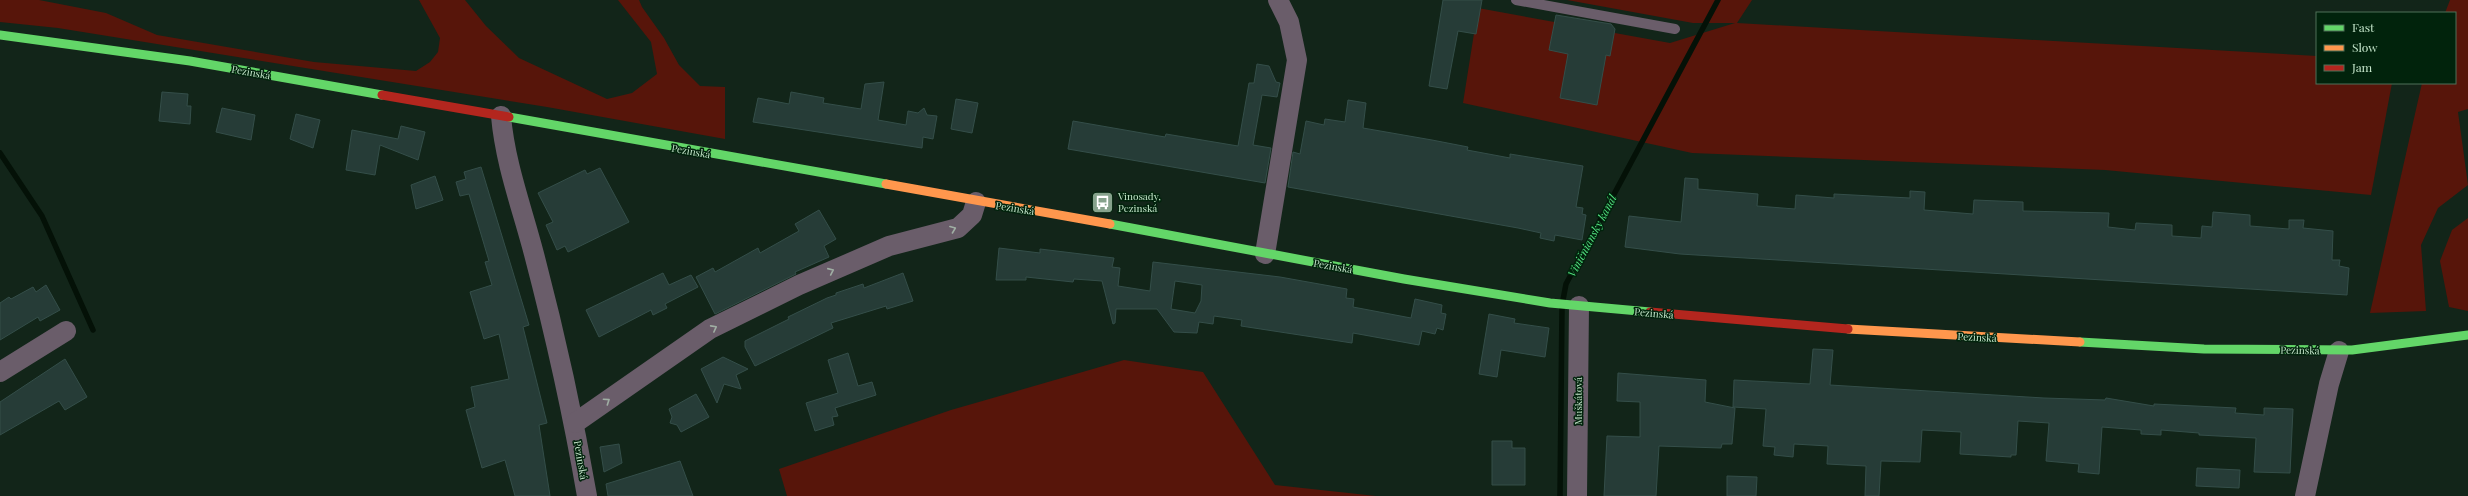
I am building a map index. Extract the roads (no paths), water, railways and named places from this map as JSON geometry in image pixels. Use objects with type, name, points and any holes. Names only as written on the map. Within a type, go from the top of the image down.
[{"type":"main road","name":"Pezinská","points":[[0,35],[146,54],[501,116],[1265,254],[1550,303],[1821,328],[2204,349],[2340,351],[2379,348],[2468,335]]},
{"type":"street","points":[[1265,254],[1297,60],[1289,22],[1278,0]]},
{"type":"street","name":"Pezinská","points":[[501,116],[504,144],[534,254],[575,423],[587,496]]},
{"type":"street","points":[[575,423],[710,329],[799,285],[889,246],[958,228],[972,215],[976,202]]},
{"type":"street","name":"Muškátová","points":[[1573,305],[1577,496]]},
{"type":"street","points":[[0,372],[66,331]]},
{"type":"street","points":[[2305,496],[2329,384],[2340,351]]},
{"type":"lane","points":[[1516,0],[1675,30]]},
{"type":"waterway","name":"Viničniansky kanál","points":[[1563,300],[1566,284],[1718,0]]},
{"type":"waterway","points":[[0,153],[42,216],[93,330]]},
{"type":"waterway","name":"Viničniansky kanál","points":[[1560,496],[1562,308]]},
{"type":"place","name":"Vinosady, Pezinská","points":[[1103,202]]}]
